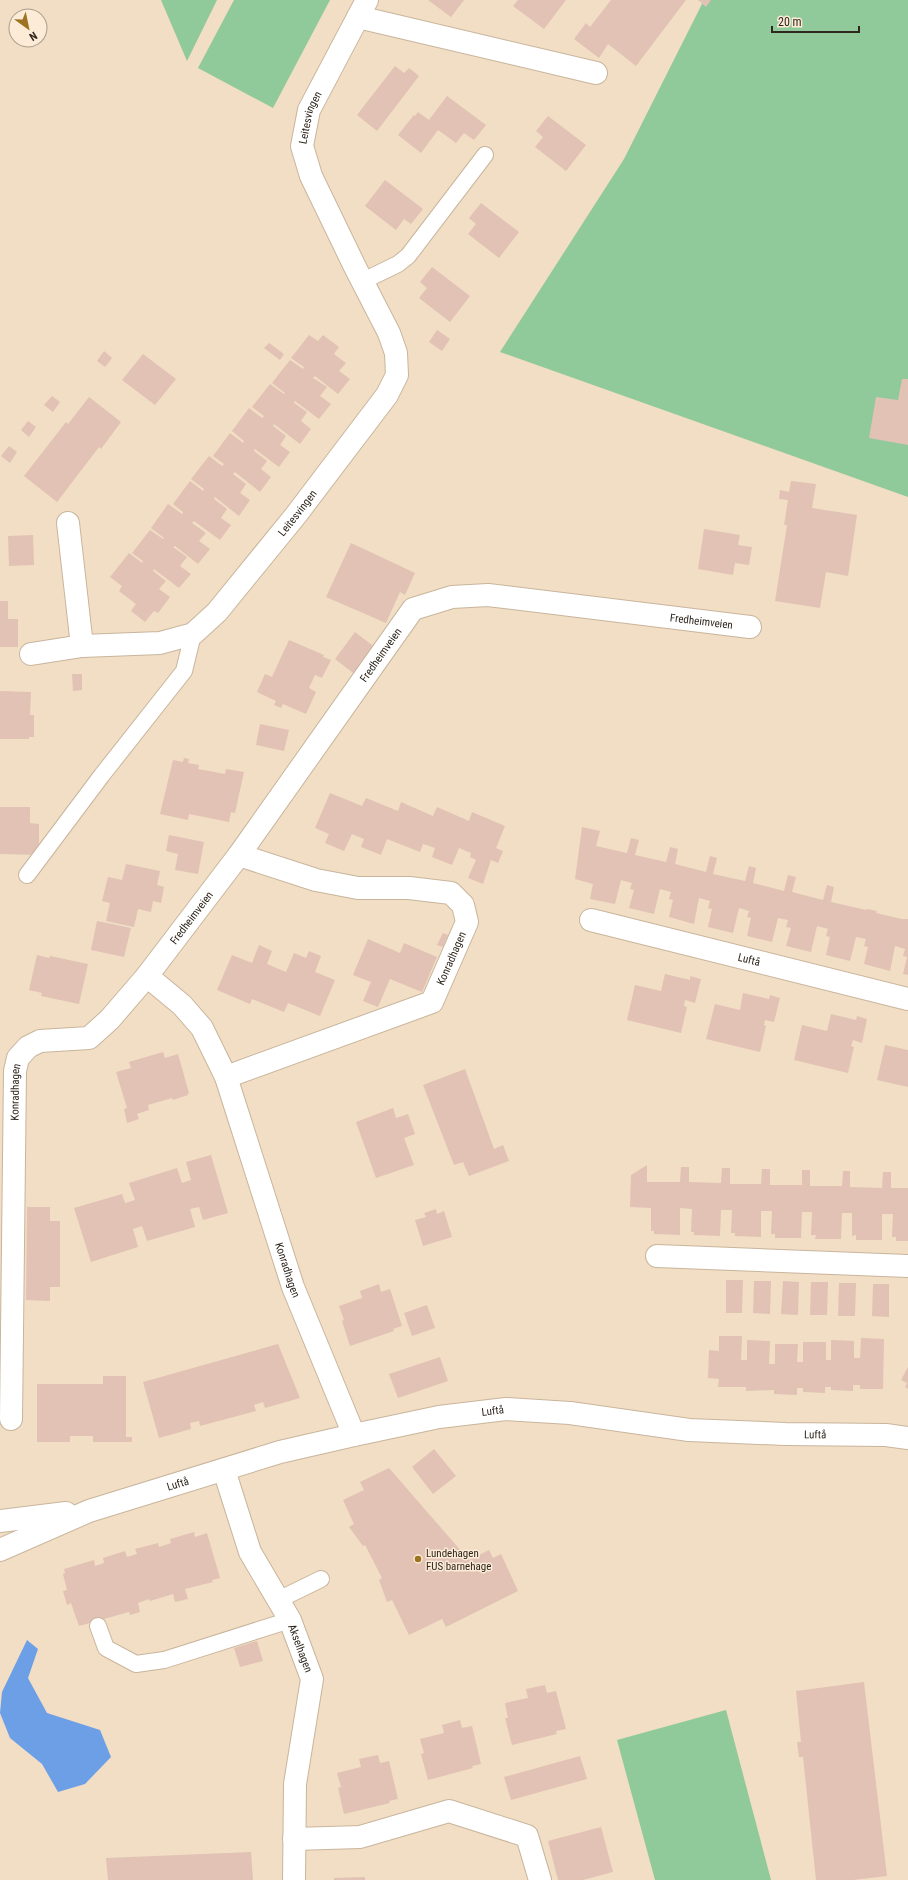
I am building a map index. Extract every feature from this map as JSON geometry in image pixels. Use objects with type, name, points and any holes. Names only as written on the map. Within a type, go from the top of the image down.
[{"type":"street","points":[[362,8],[596,73]]},
{"type":"street","name":"Leitesvingen","points":[[31,654],[82,646],[160,643],[193,634],[217,612],[296,515],[387,394],[397,375],[396,354],[389,334],[311,176],[302,146],[309,110],[362,8]]},
{"type":"street","points":[[68,523],[82,646]]},
{"type":"street","name":"Fredheimveien","points":[[147,976],[239,855],[413,609],[452,597],[488,595],[750,627]]},
{"type":"street","name":"Konradhagen","points":[[226,1078],[432,1002],[467,922],[463,905],[451,893],[409,888],[358,888],[316,880],[239,855]]},
{"type":"street","name":"Luftå","points":[[591,920],[908,999]]},
{"type":"street","name":"Konradhagen","points":[[11,1419],[15,1071],[18,1058],[28,1047],[40,1041],[89,1038],[110,1019],[147,976],[182,1005],[202,1028],[226,1078],[293,1287],[354,1435]]},
{"type":"street","points":[[657,1256],[908,1266]]},
{"type":"street","name":"Luftå","points":[[0,1550],[89,1511],[280,1452],[439,1418],[506,1409],[570,1413],[689,1430],[785,1434],[886,1435],[908,1438]]},
{"type":"street","name":"Akselhagen","points":[[224,1470],[250,1552],[290,1620],[312,1679],[295,1784],[294,1880]]},
{"type":"street","name":"Luftå","points":[[0,1521],[89,1511]]},
{"type":"street","points":[[294,1839],[360,1837],[449,1811],[527,1836],[540,1880]]},
{"type":"lane","points":[[363,281],[398,264],[408,256],[485,156]]},
{"type":"lane","points":[[27,875],[102,775],[184,671],[193,634]]},
{"type":"lane","points":[[278,1600],[321,1579]]},
{"type":"lane","points":[[98,1626],[106,1648],[136,1664],[164,1660],[290,1620]]},
{"type":"green space","points":[[161,0],[217,0],[187,61]]},
{"type":"green space","points":[[234,0],[330,0],[273,108],[198,68]]},
{"type":"green space","points":[[704,0],[908,0],[908,497],[500,352],[624,159]]},
{"type":"green space","points":[[726,1710],[771,1880],[655,1880],[617,1740]]},
{"type":"water","points":[[27,1640],[38,1649],[28,1678],[47,1713],[100,1730],[111,1757],[85,1784],[58,1792],[42,1764],[10,1738],[0,1713],[2,1692]]},
{"type":"building","points":[[428,0],[464,0],[451,17]]},
{"type":"building","points":[[518,0],[566,0],[544,29],[513,6]]},
{"type":"building","points":[[611,0],[686,0],[636,66],[608,44],[599,58],[574,39],[586,23],[590,27]]},
{"type":"building","points":[[698,0],[711,0],[706,7]]},
{"type":"building","points":[[395,66],[404,73],[409,68],[419,76],[377,131],[357,115]]},
{"type":"building","points":[[447,96],[486,125],[474,140],[464,133],[456,143],[438,130],[421,153],[398,135],[418,112],[429,120]]},
{"type":"building","points":[[548,116],[586,145],[566,171],[535,147],[543,137],[536,131]]},
{"type":"building","points":[[385,180],[423,209],[411,224],[404,219],[396,230],[365,206]]},
{"type":"building","points":[[481,203],[519,232],[499,258],[468,234],[476,224],[469,218]]},
{"type":"building","points":[[432,267],[470,296],[450,322],[419,298],[427,288],[420,282]]},
{"type":"building","points":[[437,330],[450,339],[442,351],[429,342]]},
{"type":"building","points":[[309,335],[318,341],[323,335],[339,347],[334,354],[346,363],[339,371],[350,379],[338,394],[315,376],[313,378],[327,387],[320,396],[331,404],[319,419],[295,401],[294,403],[307,412],[301,421],[311,429],[300,444],[274,424],[273,426],[286,436],[280,445],[290,452],[279,467],[255,449],[254,451],[267,461],[261,469],[271,477],[260,492],[235,472],[233,474],[246,484],[240,493],[250,500],[239,516],[215,497],[214,499],[227,509],[221,518],[231,525],[220,540],[194,521],[192,523],[206,533],[199,541],[210,549],[198,564],[175,546],[173,547],[187,557],[180,566],[191,574],[179,588],[154,569],[153,571],[166,581],[159,589],[170,597],[158,613],[154,611],[145,622],[131,611],[136,604],[119,591],[122,586],[110,577],[129,553],[142,563],[143,561],[132,553],[150,530],[163,539],[164,538],[151,528],[168,504],[182,514],[183,512],[173,504],[190,481],[203,491],[204,489],[191,479],[209,456],[222,466],[224,464],[213,456],[230,433],[243,443],[244,441],[232,431],[249,408],[262,418],[264,416],[252,407],[270,384],[284,394],[285,393],[272,383],[290,360],[303,369],[304,367],[291,358]]},
{"type":"building","points":[[269,343],[284,354],[280,360],[264,348]]},
{"type":"building","points":[[104,351],[112,358],[105,367],[97,361]]},
{"type":"building","points":[[143,354],[176,379],[155,405],[122,380]]},
{"type":"building","points":[[902,379],[908,379],[908,445],[869,438],[876,397],[898,400]]},
{"type":"building","points":[[52,396],[60,402],[53,412],[44,405]]},
{"type":"building","points":[[89,397],[121,422],[101,449],[99,447],[57,502],[24,476],[66,422],[68,424]]},
{"type":"building","points":[[28,421],[36,427],[29,437],[21,430]]},
{"type":"building","points":[[9,446],[17,452],[10,463],[1,456]]},
{"type":"building","points":[[791,481],[816,484],[812,508],[857,515],[848,576],[826,572],[820,608],[775,601],[787,525],[784,525],[788,500],[779,499],[780,490],[789,492]]},
{"type":"building","points":[[704,529],[740,535],[738,545],[752,547],[749,565],[735,563],[733,575],[698,569]]},
{"type":"building","points":[[33,535],[34,565],[9,566],[8,536]]},
{"type":"building","points":[[351,543],[415,573],[405,595],[400,592],[386,623],[326,597]]},
{"type":"building","points":[[0,601],[8,601],[8,619],[18,619],[18,647],[0,647]]},
{"type":"building","points":[[355,632],[381,652],[361,679],[335,659]]},
{"type":"building","points":[[289,640],[324,655],[323,657],[331,660],[322,678],[315,675],[309,688],[316,692],[306,714],[283,704],[281,708],[274,705],[276,701],[257,692],[265,674],[272,677]]},
{"type":"building","points":[[72,674],[82,674],[82,690],[73,691]]},
{"type":"building","points":[[0,691],[31,692],[30,715],[34,715],[34,737],[29,737],[29,739],[0,739]]},
{"type":"building","points":[[260,724],[289,730],[284,751],[256,745]]},
{"type":"building","points":[[184,758],[189,759],[188,763],[199,765],[198,769],[225,774],[226,769],[244,772],[235,813],[231,812],[229,822],[189,814],[188,820],[160,814],[173,760],[183,762]]},
{"type":"building","points":[[330,793],[362,806],[366,798],[398,811],[401,802],[433,816],[437,807],[469,821],[472,812],[505,826],[496,848],[503,851],[498,863],[491,860],[483,884],[468,878],[476,860],[470,857],[471,853],[459,848],[452,865],[432,857],[435,848],[423,844],[420,852],[387,839],[381,855],[361,847],[364,839],[352,834],[344,851],[325,843],[329,834],[315,828]]},
{"type":"building","points":[[0,807],[30,807],[30,823],[39,824],[39,855],[0,854]]},
{"type":"building","points":[[582,827],[600,831],[596,846],[627,853],[631,838],[639,840],[635,855],[666,862],[670,847],[678,849],[675,864],[706,872],[710,856],[717,858],[713,874],[745,881],[749,866],[756,868],[753,883],[784,891],[788,875],[796,877],[792,892],[823,900],[827,885],[834,887],[831,902],[877,911],[876,913],[902,919],[908,919],[908,975],[903,974],[907,957],[903,956],[905,949],[895,946],[890,971],[864,964],[868,947],[864,946],[866,939],[856,937],[850,961],[826,955],[830,937],[826,936],[828,929],[817,926],[811,952],[786,946],[791,928],[786,927],[788,920],[778,918],[772,942],[747,936],[751,918],[747,917],[749,911],[739,908],[733,933],[708,927],[712,909],[708,908],[710,901],[699,898],[694,924],[669,917],[673,900],[669,899],[671,892],[660,889],[654,914],[629,908],[634,890],[630,889],[632,883],[621,880],[615,904],[590,899],[593,884],[575,879]]},
{"type":"building","points":[[169,835],[204,842],[198,874],[175,870],[178,854],[166,851]]},
{"type":"building","points":[[126,864],[160,871],[157,885],[164,887],[161,903],[153,901],[151,912],[138,909],[134,927],[106,921],[110,903],[102,901],[108,877],[122,880]]},
{"type":"building","points":[[97,921],[131,928],[124,957],[91,950]]},
{"type":"building","points":[[443,933],[448,935],[443,947],[437,945]]},
{"type":"building","points":[[368,939],[400,953],[404,943],[437,957],[422,992],[390,979],[378,1007],[363,1001],[371,982],[353,975]]},
{"type":"building","points":[[259,945],[272,951],[267,964],[286,972],[294,953],[306,958],[309,951],[321,956],[315,972],[335,980],[320,1016],[288,1003],[284,1012],[252,999],[250,1004],[217,990],[232,955],[252,963]]},
{"type":"building","points":[[37,955],[49,958],[50,956],[88,964],[79,1004],[41,996],[42,993],[29,990]]},
{"type":"building","points":[[665,974],[690,980],[690,976],[701,979],[695,1003],[685,1000],[684,1006],[687,1007],[681,1033],[627,1020],[635,985],[661,991]]},
{"type":"building","points":[[743,993],[769,999],[770,995],[780,998],[774,1022],[765,1020],[764,1025],[766,1026],[760,1052],[706,1039],[715,1004],[740,1010]]},
{"type":"building","points":[[831,1014],[856,1020],[857,1016],[867,1019],[862,1043],[853,1040],[851,1046],[854,1047],[848,1073],[794,1060],[802,1025],[827,1031]]},
{"type":"building","points":[[885,1045],[908,1050],[908,1087],[877,1080]]},
{"type":"building","points":[[163,1052],[165,1058],[178,1054],[189,1093],[188,1095],[173,1100],[172,1098],[148,1105],[149,1110],[137,1114],[139,1119],[127,1123],[124,1109],[127,1108],[116,1072],[131,1068],[129,1062]]},
{"type":"building","points":[[465,1069],[494,1149],[503,1145],[509,1161],[469,1176],[463,1162],[454,1165],[423,1085]]},
{"type":"building","points":[[393,1108],[396,1118],[408,1114],[415,1134],[404,1138],[414,1165],[376,1178],[356,1122]]},
{"type":"building","points":[[211,1155],[228,1213],[203,1220],[199,1207],[190,1209],[195,1227],[147,1241],[142,1226],[133,1229],[138,1247],[91,1262],[74,1208],[122,1194],[125,1203],[135,1200],[129,1183],[177,1168],[182,1183],[191,1180],[186,1162]]},
{"type":"building","points":[[647,1165],[647,1182],[680,1182],[681,1167],[689,1167],[689,1182],[721,1183],[722,1168],[730,1168],[730,1184],[761,1184],[762,1169],[770,1169],[770,1185],[802,1185],[802,1170],[810,1170],[810,1186],[842,1186],[843,1171],[850,1171],[850,1187],[882,1188],[883,1172],[891,1172],[891,1188],[908,1188],[908,1241],[896,1241],[896,1237],[892,1237],[893,1214],[882,1214],[882,1240],[856,1240],[856,1235],[852,1236],[852,1213],[842,1213],[841,1239],[815,1239],[816,1235],[811,1235],[812,1212],[802,1212],[801,1238],[775,1238],[775,1234],[771,1234],[772,1211],[761,1211],[761,1237],[735,1236],[735,1233],[731,1233],[732,1210],[721,1210],[720,1236],[694,1235],[694,1232],[691,1232],[692,1209],[680,1208],[680,1235],[654,1234],[654,1231],[651,1231],[651,1208],[630,1207],[631,1175]]},
{"type":"building","points":[[27,1207],[50,1207],[50,1221],[60,1221],[60,1287],[50,1287],[50,1301],[26,1300]]},
{"type":"building","points":[[436,1209],[437,1214],[444,1211],[452,1237],[423,1246],[415,1220],[426,1217],[424,1213]]},
{"type":"building","points":[[726,1280],[743,1280],[742,1313],[726,1313]]},
{"type":"building","points":[[754,1281],[771,1281],[770,1314],[753,1313]]},
{"type":"building","points":[[783,1281],[799,1282],[798,1315],[781,1314]]},
{"type":"building","points":[[811,1282],[828,1282],[827,1315],[810,1315]]},
{"type":"building","points":[[839,1283],[856,1283],[855,1316],[838,1316]]},
{"type":"building","points":[[379,1284],[381,1292],[390,1289],[402,1326],[393,1329],[394,1331],[350,1346],[339,1306],[362,1298],[360,1291]]},
{"type":"building","points":[[873,1284],[889,1284],[889,1317],[872,1316]]},
{"type":"building","points":[[427,1305],[435,1328],[412,1336],[404,1313]]},
{"type":"building","points":[[719,1336],[742,1336],[741,1360],[747,1360],[747,1340],[770,1341],[769,1364],[775,1364],[775,1344],[798,1344],[797,1362],[803,1362],[803,1342],[826,1342],[826,1360],[831,1360],[831,1340],[854,1341],[854,1358],[860,1358],[861,1338],[884,1339],[883,1389],[860,1389],[860,1385],[853,1385],[853,1391],[831,1390],[831,1387],[825,1387],[825,1393],[803,1392],[803,1388],[797,1388],[797,1395],[774,1394],[774,1390],[746,1391],[746,1387],[718,1387],[719,1379],[708,1378],[709,1350],[719,1351]]},
{"type":"building","points":[[278,1344],[300,1398],[265,1408],[263,1402],[254,1405],[256,1411],[200,1426],[199,1421],[190,1423],[191,1429],[159,1438],[143,1382]]},
{"type":"building","points":[[440,1357],[448,1381],[398,1398],[389,1374]]},
{"type":"building","points":[[908,1367],[908,1389],[905,1387],[907,1383],[901,1380]]},
{"type":"building","points":[[103,1376],[126,1376],[126,1437],[132,1437],[132,1442],[93,1442],[93,1436],[70,1436],[70,1442],[37,1442],[37,1384],[103,1384]]},
{"type":"building","points":[[434,1449],[456,1476],[433,1494],[412,1467]]},
{"type":"building","points":[[389,1468],[469,1560],[489,1550],[493,1558],[501,1554],[518,1591],[446,1627],[442,1619],[409,1635],[392,1600],[387,1602],[379,1580],[382,1578],[365,1545],[363,1546],[349,1527],[354,1524],[343,1500],[364,1490],[360,1482]]},
{"type":"building","points":[[194,1532],[195,1537],[207,1533],[220,1578],[212,1580],[213,1582],[185,1589],[188,1599],[175,1602],[173,1594],[150,1601],[149,1599],[138,1603],[140,1612],[130,1615],[129,1612],[79,1626],[71,1603],[67,1605],[63,1591],[67,1590],[63,1574],[65,1573],[64,1569],[94,1560],[95,1566],[104,1563],[103,1558],[125,1551],[127,1557],[137,1554],[135,1549],[158,1543],[159,1547],[171,1543],[170,1539]]},
{"type":"building","points":[[257,1641],[263,1661],[240,1667],[234,1648]]},
{"type":"building","points":[[864,1682],[887,1876],[853,1880],[816,1880],[803,1757],[799,1757],[797,1742],[801,1742],[796,1691]]},
{"type":"building","points":[[545,1685],[547,1693],[556,1691],[566,1729],[556,1731],[557,1734],[512,1745],[505,1718],[508,1718],[505,1703],[528,1698],[526,1689]]},
{"type":"building","points":[[460,1720],[462,1728],[472,1726],[481,1764],[472,1766],[473,1768],[428,1780],[421,1754],[424,1753],[420,1739],[444,1733],[442,1725]]},
{"type":"building","points":[[378,1755],[380,1763],[389,1761],[398,1799],[389,1801],[390,1803],[344,1814],[338,1788],[341,1787],[337,1773],[361,1767],[359,1759]]},
{"type":"building","points":[[580,1756],[587,1779],[511,1800],[504,1777]]},
{"type":"building","points":[[601,1827],[613,1872],[583,1880],[558,1880],[548,1841]]},
{"type":"building","points":[[251,1852],[253,1880],[108,1880],[106,1858]]},
{"type":"building","points":[[365,1877],[365,1880],[334,1880],[334,1878]]},
{"type":"place","name":"Lundehagen FUS barnehage","points":[[418,1559]]}]
